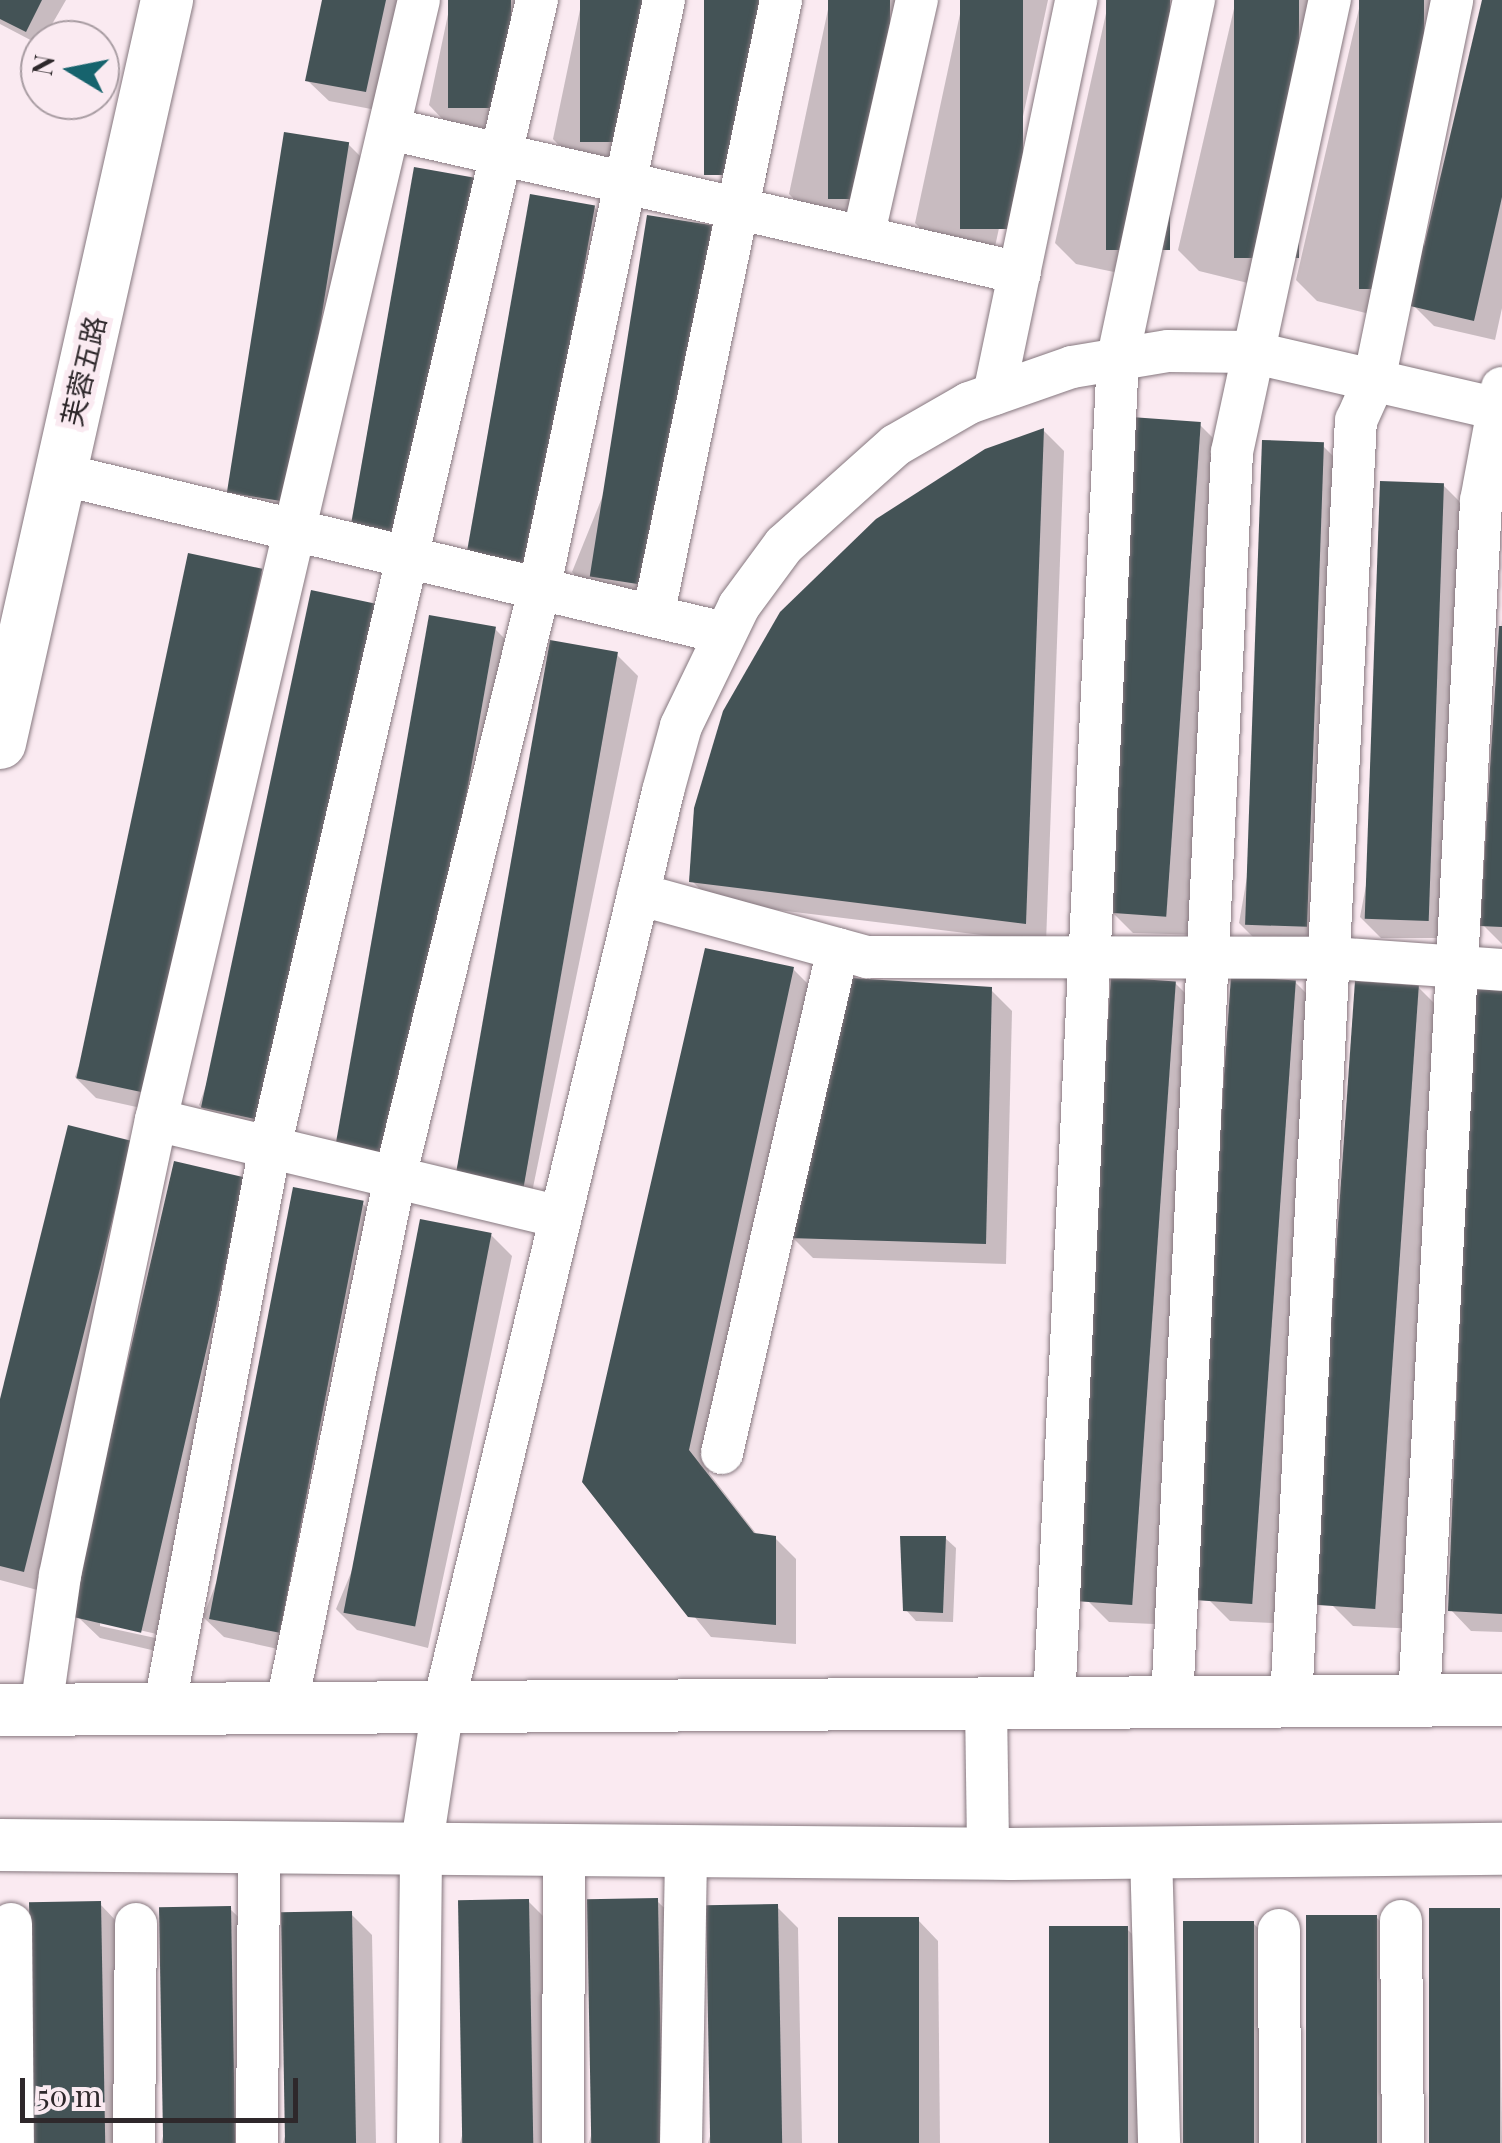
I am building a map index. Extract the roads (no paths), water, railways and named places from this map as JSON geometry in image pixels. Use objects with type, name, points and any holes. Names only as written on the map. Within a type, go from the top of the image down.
[{"type":"street","name":"芙蓉五路","points":[[0,743],[167,0]]},
{"type":"street","points":[[420,0],[156,1120],[60,1576],[20,1710],[1502,1700]]},
{"type":"street","points":[[164,1709],[270,1148],[412,560],[537,0]]},
{"type":"street","points":[[286,1708],[395,1178],[538,590],[664,0]]},
{"type":"street","points":[[652,616],[781,0]]},
{"type":"street","points":[[862,237],[917,0]]},
{"type":"street","points":[[994,394],[1076,0]]},
{"type":"street","points":[[1054,1703],[1118,357],[1194,0]]},
{"type":"street","points":[[1172,1702],[1232,452],[1330,0]]},
{"type":"street","points":[[1291,1702],[1332,958],[1356,421],[1374,380],[1452,0]]},
{"type":"street","points":[[390,129],[1020,273]]},
{"type":"street","points":[[418,2143],[422,1849],[443,1707],[682,726],[724,632],[784,546],[854,478],[926,426],[994,394],[1118,357],[1251,352],[1374,380],[1501,402],[1481,502],[1419,1701]]},
{"type":"street","points":[[60,474],[724,632]]},
{"type":"street","points":[[638,894],[867,956],[1088,960],[1332,958],[1502,970]]},
{"type":"street","points":[[722,1453],[838,949]]},
{"type":"street","points":[[156,1120],[560,1217]]},
{"type":"street","points":[[986,1704],[988,1854]]},
{"type":"street","points":[[0,1845],[988,1854],[1502,1849]]},
{"type":"street","points":[[257,2143],[259,1848]]},
{"type":"street","points":[[563,2143],[564,1850]]},
{"type":"street","points":[[681,2143],[686,1852]]},
{"type":"street","points":[[1151,1853],[1159,2143]]},
{"type":"street","points":[[1401,1922],[1402,2143]]},
{"type":"street","points":[[11,1924],[13,2143]]},
{"type":"street","points":[[134,2143],[136,1924]]},
{"type":"street","points":[[1279,1930],[1280,2143]]}]
